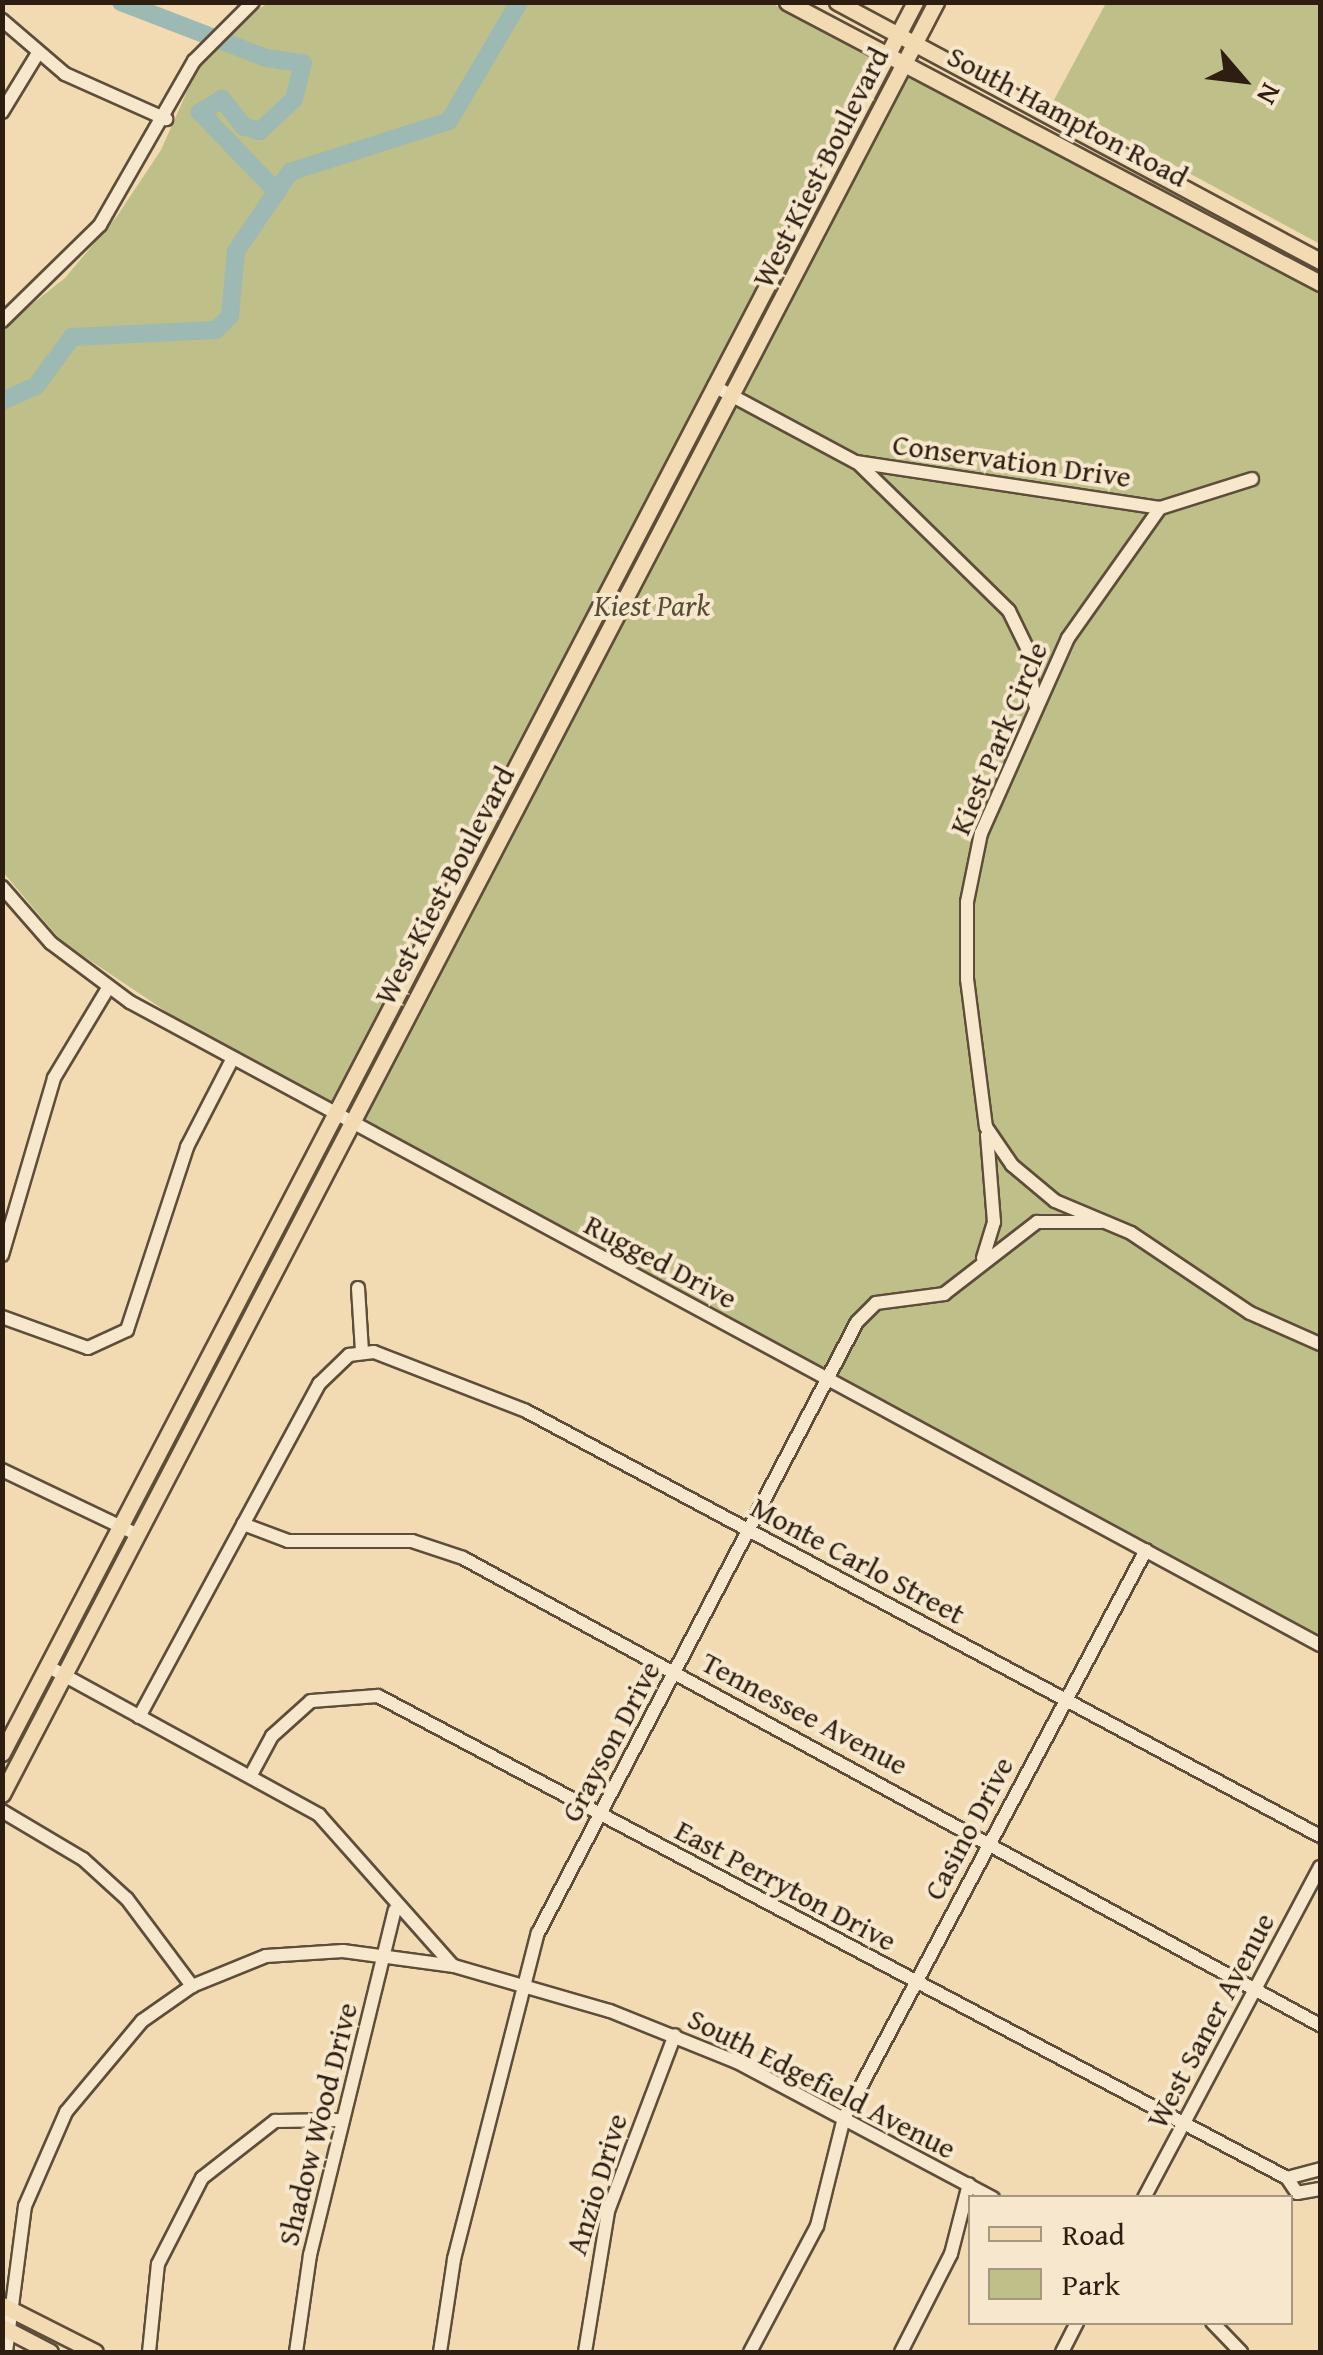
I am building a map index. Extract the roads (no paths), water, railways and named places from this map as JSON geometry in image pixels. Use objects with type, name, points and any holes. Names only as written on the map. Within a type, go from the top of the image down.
[{"type":"main road","name":"South Hampton Road","points":[[837,2],[1320,261]]},
{"type":"main road","name":"West Kiest Boulevard","points":[[2,1753],[915,2]]},
{"type":"main road","name":"West Kiest Boulevard","points":[[2,1794],[936,2]]},
{"type":"main road","name":"South Hampton Road","points":[[790,3],[906,60],[1320,283]]},
{"type":"main road","points":[[226,1322],[242,1330]]},
{"type":"main road","points":[[6,2306],[95,2352]]},
{"type":"main road","points":[[5,2328],[50,2352]]},
{"type":"street","points":[[2,321],[100,226],[166,119],[194,62],[230,20],[254,2]]},
{"type":"street","points":[[2,20],[38,53],[166,119]]},
{"type":"street","points":[[2,112],[38,53]]},
{"type":"street","name":"Conservation Drive","points":[[714,386],[856,462],[1008,611],[1028,650],[1036,707]]},
{"type":"street","name":"Conservation Drive","points":[[856,462],[1160,508]]},
{"type":"street","points":[[1160,508],[1252,479]]},
{"type":"street","name":"Kiest Park Circle","points":[[986,1126],[967,902],[980,833],[1036,707],[1100,582],[1160,508]]},
{"type":"street","name":"Rugged Drive","points":[[2,887],[50,943],[108,988],[1320,1645]]},
{"type":"street","points":[[2,1255],[54,1078],[108,988]]},
{"type":"street","points":[[2,1317],[88,1348],[126,1330],[187,1147],[234,1058]]},
{"type":"street","points":[[986,1126],[1040,1191],[1320,1344]]},
{"type":"street","points":[[983,1260],[994,1222],[986,1126]]},
{"type":"street","name":"Grayson Drive","points":[[440,2352],[538,1934],[869,1307],[944,1294],[983,1260],[1037,1222],[1101,1222]]},
{"type":"street","points":[[139,1716],[326,1373],[362,1352],[358,1288]]},
{"type":"street","name":"Monte Carlo Street","points":[[362,1352],[526,1410],[1320,1836]]},
{"type":"street","points":[[2,1470],[138,1535]]},
{"type":"street","name":"Tennessee Avenue","points":[[244,1524],[310,1544],[434,1547],[1258,1984],[1320,2025]]},
{"type":"street","name":"Casino Drive","points":[[750,2352],[818,2226],[844,2118],[1146,1550]]},
{"type":"street","name":"South Edgefield Avenue","points":[[48,1668],[251,1775],[336,1831],[395,1910],[454,1966]]},
{"type":"street","name":"East Perryton Drive","points":[[251,1775],[289,1716],[332,1692],[356,1691],[600,1813],[1286,2178],[1297,2193],[1317,2191]]},
{"type":"street","points":[[2,1810],[83,1859],[127,1899],[192,1986],[110,2052],[58,2125],[25,2206],[6,2306],[6,2352]]},
{"type":"street","name":"West Saner Avenue","points":[[1146,2195],[1320,1867]]},
{"type":"street","name":"Shadow Wood Drive","points":[[296,2352],[343,2120],[395,1910]]},
{"type":"street","name":"South Edgefield Avenue","points":[[192,1986],[305,1950],[454,1966],[675,2035],[844,2118],[988,2195]]},
{"type":"street","name":"Anzio Drive","points":[[585,2352],[608,2211],[675,2035]]},
{"type":"street","points":[[149,2352],[158,2264],[202,2178],[276,2120],[343,2120]]},
{"type":"street","points":[[1286,2178],[1320,2169]]},
{"type":"street","points":[[902,2352],[951,2254],[968,2184]]},
{"type":"street","points":[[1062,2352],[1076,2325]]},
{"type":"street","points":[[1215,2325],[1241,2352]]},
{"type":"street","points":[[1221,2352],[1229,2338]]},
{"type":"waterway","points":[[121,2],[266,58],[303,63],[294,99],[260,131],[244,127],[222,99],[200,112],[277,192]]},
{"type":"waterway","points":[[2,401],[36,386],[72,337],[216,330],[230,316],[236,251],[290,172],[449,121],[519,2]]},
{"type":"park label","name":"Kiest Park","points":[[652,605]]}]
